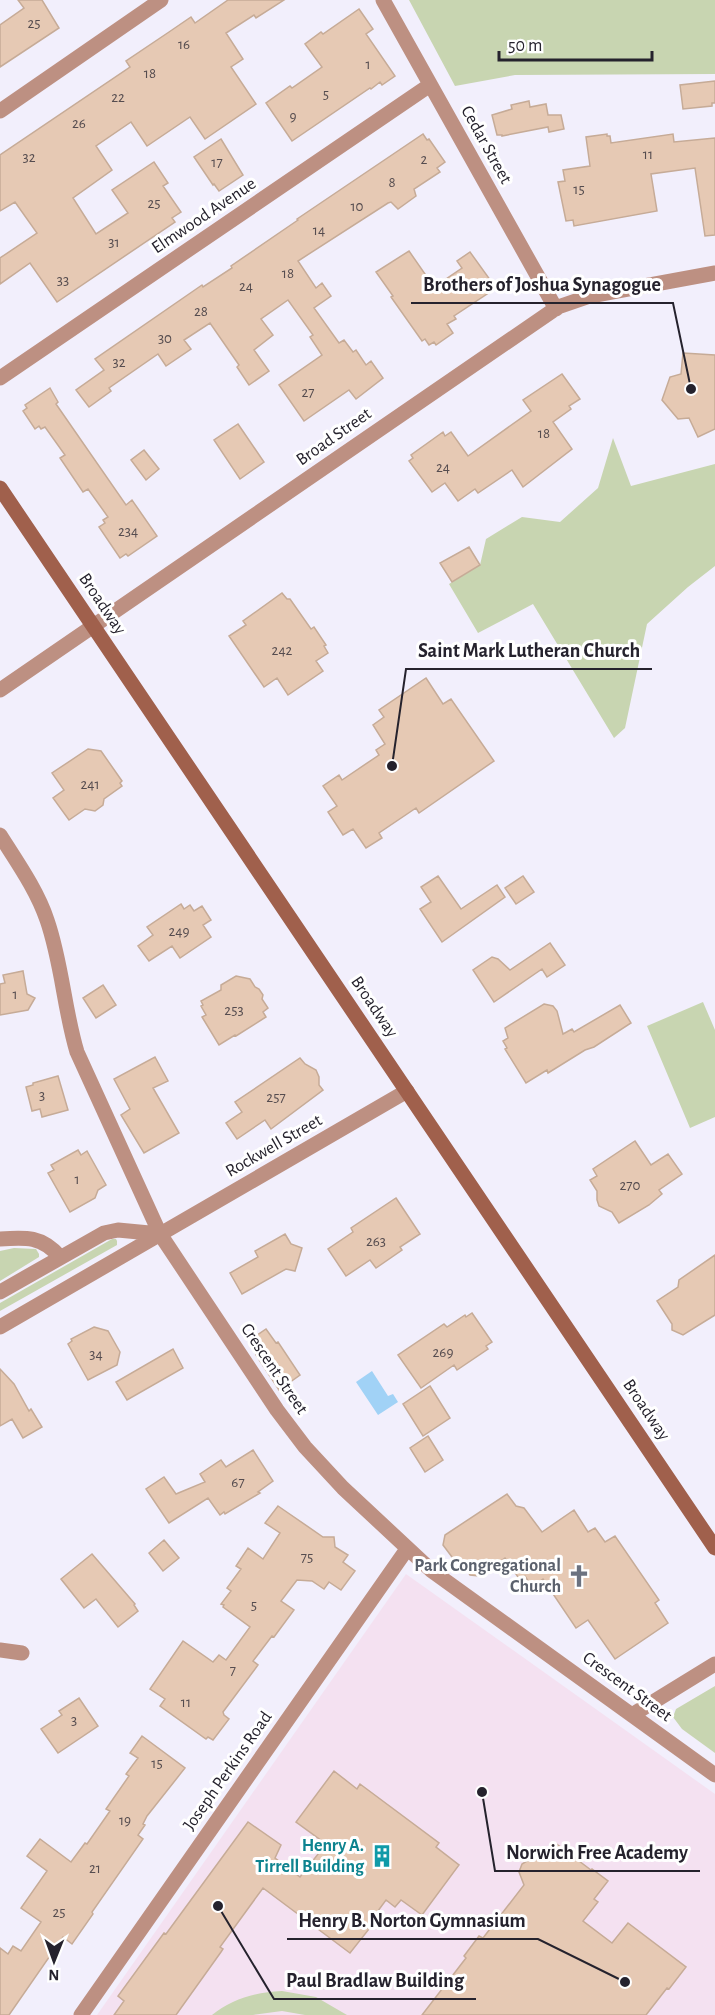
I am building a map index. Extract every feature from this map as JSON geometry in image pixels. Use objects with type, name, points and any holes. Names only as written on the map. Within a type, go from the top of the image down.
[{"type":"main road","name":"Broadway","points":[[0,488],[715,1548]]},
{"type":"street","points":[[0,111],[161,0]]},
{"type":"street","name":"Cedar Street","points":[[383,0],[556,309]]},
{"type":"street","name":"Elmwood Avenue","points":[[0,378],[430,85]]},
{"type":"street","name":"Broad Street","points":[[0,690],[556,309],[590,296],[715,273]]},
{"type":"street","name":"Crescent Street","points":[[0,835],[23,872],[47,919],[58,958],[71,1032],[78,1052],[160,1234],[288,1426],[343,1488],[407,1549],[447,1583],[715,1774]]},
{"type":"street","name":"Rockwell Street","points":[[0,1326],[407,1091]]},
{"type":"street","points":[[0,1292],[108,1231],[160,1234]]},
{"type":"street","points":[[0,1239],[17,1238],[40,1241],[52,1248],[60,1257]]},
{"type":"street","name":"Joseph Perkins Road","points":[[81,2015],[407,1549]]},
{"type":"street","points":[[0,1650],[22,1653]]},
{"type":"street","points":[[632,1715],[715,1664]]},
{"type":"shaded area","points":[[406,1574],[715,1794],[715,2015],[97,2015]]},
{"type":"green space","points":[[409,0],[715,0],[715,74],[515,75],[455,86]]},
{"type":"green space","points":[[613,438],[631,486],[715,464],[715,566],[647,624],[625,728],[614,738],[533,604],[478,633],[449,584],[480,565],[486,539],[522,517],[560,522],[598,488]]},
{"type":"green space","points":[[703,1002],[715,1030],[715,1117],[690,1128],[647,1026]]},
{"type":"green space","points":[[112,1239],[116,1239],[117,1245],[0,1311],[0,1303]]},
{"type":"green space","points":[[14,1248],[36,1249],[39,1257],[0,1281],[0,1251]]},
{"type":"green space","points":[[715,1686],[715,1753],[682,1729],[673,1717],[676,1709]]},
{"type":"green space","points":[[282,1991],[316,1997],[347,2015],[305,2015],[282,2011],[253,2015],[212,2015],[245,1997]]},
{"type":"water","points":[[372,1371],[388,1396],[393,1394],[398,1402],[378,1415],[356,1382]]},
{"type":"building","points":[[18,0],[42,0],[59,28],[0,67],[0,25],[24,8]]},
{"type":"building","points":[[228,0],[284,0],[226,33],[243,59],[231,67],[256,104],[205,139],[190,117],[147,146],[131,122],[96,146],[112,170],[73,198],[96,234],[128,213],[112,190],[154,162],[168,183],[163,186],[181,212],[172,218],[175,222],[57,302],[30,263],[0,284],[0,258],[37,233],[15,202],[0,211],[0,155],[130,67],[126,61],[191,17],[195,23]]},
{"type":"building","points":[[359,9],[373,29],[366,34],[395,76],[382,85],[380,82],[370,88],[292,141],[266,103],[322,67],[305,44]]},
{"type":"building","points":[[715,81],[715,103],[712,103],[712,106],[683,109],[680,85]]},
{"type":"building","points":[[529,101],[530,107],[546,104],[548,115],[561,115],[564,129],[549,132],[548,127],[497,135],[492,115],[512,109],[511,105]]},
{"type":"building","points":[[423,134],[445,162],[437,168],[440,172],[414,189],[416,196],[398,209],[391,202],[388,203],[298,261],[316,288],[322,283],[331,296],[314,308],[339,343],[344,340],[353,352],[356,350],[366,365],[371,361],[383,378],[356,399],[349,390],[304,421],[279,385],[322,355],[310,337],[313,335],[288,300],[261,319],[273,335],[254,350],[269,371],[249,385],[237,367],[239,365],[210,323],[184,340],[191,349],[166,366],[158,354],[109,388],[111,391],[89,407],[76,390],[104,370],[95,359],[202,285],[203,287],[232,268],[231,266],[297,219]]},
{"type":"building","points":[[607,134],[610,136],[611,143],[673,134],[674,142],[715,138],[715,235],[705,236],[695,168],[651,174],[657,211],[574,226],[573,220],[566,221],[558,182],[565,181],[563,170],[590,166],[586,137]]},
{"type":"building","points":[[221,139],[243,175],[219,191],[194,157]]},
{"type":"building","points":[[409,251],[434,287],[462,268],[457,261],[470,252],[496,288],[454,316],[456,319],[447,324],[453,333],[436,345],[434,342],[429,345],[425,339],[422,341],[376,272]]},
{"type":"building","points":[[683,353],[715,355],[715,429],[698,437],[689,418],[678,419],[662,400],[670,377],[681,374]]},
{"type":"building","points":[[562,374],[580,399],[569,406],[571,409],[553,422],[572,449],[523,487],[512,470],[478,493],[475,489],[458,501],[445,483],[432,492],[409,461],[413,458],[411,455],[443,432],[445,436],[451,432],[468,456],[531,411],[523,400]]},
{"type":"building","points":[[50,388],[58,402],[56,404],[126,505],[132,500],[157,536],[128,556],[126,554],[120,558],[99,527],[108,517],[88,489],[83,492],[60,458],[65,455],[45,427],[41,429],[39,426],[35,429],[23,411],[27,408],[25,405]]},
{"type":"building","points":[[238,424],[264,462],[240,479],[214,440]]},
{"type":"building","points":[[144,450],[159,469],[146,480],[131,460]]},
{"type":"building","points":[[469,547],[480,565],[452,582],[440,563]]},
{"type":"building","points":[[282,593],[290,599],[311,629],[314,627],[326,645],[324,646],[328,653],[316,661],[323,671],[288,695],[277,678],[264,687],[229,636],[246,625],[243,621]]},
{"type":"building","points":[[426,678],[443,704],[451,699],[494,761],[419,813],[416,808],[379,833],[382,838],[366,848],[353,829],[343,835],[328,812],[337,806],[323,786],[339,775],[342,780],[379,755],[376,750],[385,744],[373,725],[384,717],[379,710]]},
{"type":"building","points":[[88,749],[101,751],[122,781],[120,783],[122,786],[104,799],[103,805],[95,811],[85,809],[69,820],[53,798],[64,790],[52,773]]},
{"type":"building","points":[[438,876],[461,909],[497,885],[505,897],[442,942],[420,909],[431,902],[421,887]]},
{"type":"building","points":[[523,876],[534,892],[516,904],[505,888]]},
{"type":"building","points":[[181,904],[184,909],[190,905],[194,911],[202,906],[211,920],[203,925],[211,937],[180,958],[172,946],[149,961],[138,946],[153,935],[147,927]]},
{"type":"building","points":[[550,943],[565,965],[547,977],[542,969],[494,1002],[473,970],[492,957],[498,959],[510,970]]},
{"type":"building","points":[[23,971],[27,994],[35,998],[28,1010],[0,1015],[0,984],[5,983],[3,975]]},
{"type":"building","points":[[236,976],[250,979],[259,989],[268,1008],[263,1012],[266,1017],[219,1045],[202,1017],[206,1015],[201,1001],[221,990],[221,985]]},
{"type":"building","points":[[103,985],[116,1005],[96,1018],[83,998]]},
{"type":"building","points":[[544,1004],[553,1006],[557,1011],[563,1034],[572,1029],[574,1032],[620,1005],[631,1023],[594,1047],[526,1083],[505,1049],[507,1048],[503,1041],[508,1038],[505,1028]]},
{"type":"building","points":[[155,1057],[168,1081],[153,1088],[179,1133],[144,1153],[121,1115],[130,1109],[114,1079]]},
{"type":"building","points":[[300,1058],[316,1070],[319,1085],[323,1090],[271,1129],[265,1120],[237,1139],[226,1123],[242,1112],[235,1102]]},
{"type":"building","points":[[58,1076],[68,1110],[42,1117],[40,1109],[32,1111],[26,1087]]},
{"type":"building","points":[[635,1141],[651,1165],[668,1154],[682,1174],[659,1190],[662,1194],[649,1205],[619,1223],[612,1212],[599,1206],[597,1191],[590,1180],[597,1176],[593,1169]]},
{"type":"building","points":[[78,1150],[81,1155],[87,1151],[106,1185],[98,1190],[95,1198],[70,1212],[48,1173],[54,1170],[51,1165]]},
{"type":"building","points":[[396,1198],[420,1234],[400,1247],[402,1250],[376,1268],[370,1260],[346,1276],[328,1249],[353,1232],[351,1228]]},
{"type":"building","points":[[285,1234],[291,1244],[302,1248],[295,1271],[286,1269],[242,1294],[230,1273],[258,1257],[255,1251]]},
{"type":"building","points":[[715,1255],[715,1315],[683,1335],[672,1330],[672,1324],[657,1301],[678,1287],[679,1280]]},
{"type":"building","points":[[472,1313],[492,1342],[486,1346],[488,1349],[457,1370],[454,1365],[421,1388],[398,1355],[444,1324],[447,1327]]},
{"type":"building","points":[[94,1327],[108,1331],[120,1352],[117,1365],[88,1380],[68,1344],[72,1341],[71,1339]]},
{"type":"building","points":[[266,1329],[276,1343],[278,1342],[300,1375],[279,1390],[256,1355],[259,1354],[250,1340]]},
{"type":"building","points":[[173,1349],[183,1368],[127,1400],[116,1382]]},
{"type":"building","points":[[0,1369],[14,1384],[29,1411],[31,1409],[42,1427],[23,1438],[12,1419],[0,1426]]},
{"type":"building","points":[[430,1386],[450,1418],[423,1436],[403,1404]]},
{"type":"building","points":[[428,1436],[443,1460],[425,1472],[410,1448]]},
{"type":"building","points":[[253,1450],[273,1481],[258,1492],[260,1493],[225,1514],[224,1512],[220,1515],[208,1498],[169,1523],[146,1489],[164,1477],[176,1494],[205,1482],[200,1474],[221,1460],[226,1467]]},
{"type":"building","name":"Park Congregational Church","points":[[507,1494],[516,1506],[524,1508],[542,1532],[574,1510],[588,1532],[595,1528],[605,1542],[615,1536],[659,1600],[655,1603],[668,1623],[615,1659],[588,1620],[576,1628],[543,1579],[532,1587],[525,1576],[520,1580],[505,1558],[479,1576],[470,1575],[462,1562],[455,1561],[443,1545],[445,1535]]},
{"type":"building","points":[[278,1506],[323,1537],[334,1537],[335,1547],[348,1555],[343,1562],[355,1571],[341,1590],[329,1582],[324,1589],[312,1581],[297,1580],[281,1601],[294,1610],[253,1661],[258,1665],[223,1712],[229,1719],[213,1740],[208,1737],[206,1739],[160,1706],[165,1699],[150,1689],[183,1641],[213,1662],[219,1655],[226,1660],[250,1627],[221,1604],[231,1591],[227,1588],[241,1569],[236,1566],[248,1548],[263,1559],[280,1533],[265,1523]]},
{"type":"building","points":[[164,1540],[179,1558],[163,1571],[149,1553]]},
{"type":"building","points":[[92,1554],[135,1604],[138,1611],[118,1627],[96,1599],[84,1608],[61,1579]]},
{"type":"building","points":[[79,1698],[98,1726],[58,1753],[41,1729],[62,1715],[59,1711]]},
{"type":"building","points":[[142,1736],[185,1768],[147,1816],[143,1824],[145,1825],[138,1835],[143,1839],[72,1944],[63,1937],[9,2015],[0,2015],[0,1948],[8,1954],[13,1946],[21,1951],[41,1922],[21,1908],[47,1871],[27,1856],[40,1839],[71,1862],[110,1811],[106,1809],[129,1776],[126,1774],[138,1758],[130,1753]]},
{"type":"building","points":[[334,1771],[357,1789],[360,1784],[439,1843],[436,1847],[459,1865],[422,1915],[401,1900],[395,1907],[386,1900],[366,1927],[369,1929],[350,1953],[263,1888],[220,1947],[223,1949],[176,2015],[114,2015],[124,2001],[118,1996],[248,1822],[281,1845],[275,1858],[300,1877],[326,1844],[296,1822]]},
{"type":"building","points":[[554,1842],[608,1881],[594,1899],[598,1902],[583,1921],[612,1943],[628,1923],[686,1967],[646,2015],[422,2015],[466,1958],[464,1956],[479,1936],[483,1938],[524,1885],[519,1872],[522,1864],[540,1859]]},
{"type":"place","name":"Brothers of Joshua Synagogue","points":[[691,389]]},
{"type":"place","name":"Saint Mark Lutheran Church","points":[[392,766]]},
{"type":"place","name":"Park Congregational Church","points":[[579,1576]]},
{"type":"place","name":"Norwich Free Academy","points":[[482,1792]]},
{"type":"place","name":"Henry A. Tirrell Building","points":[[382,1856]]},
{"type":"place","name":"Paul Bradlaw Building","points":[[218,1906]]},
{"type":"place","name":"Henry B. Norton Gymnasium","points":[[625,1982]]}]
